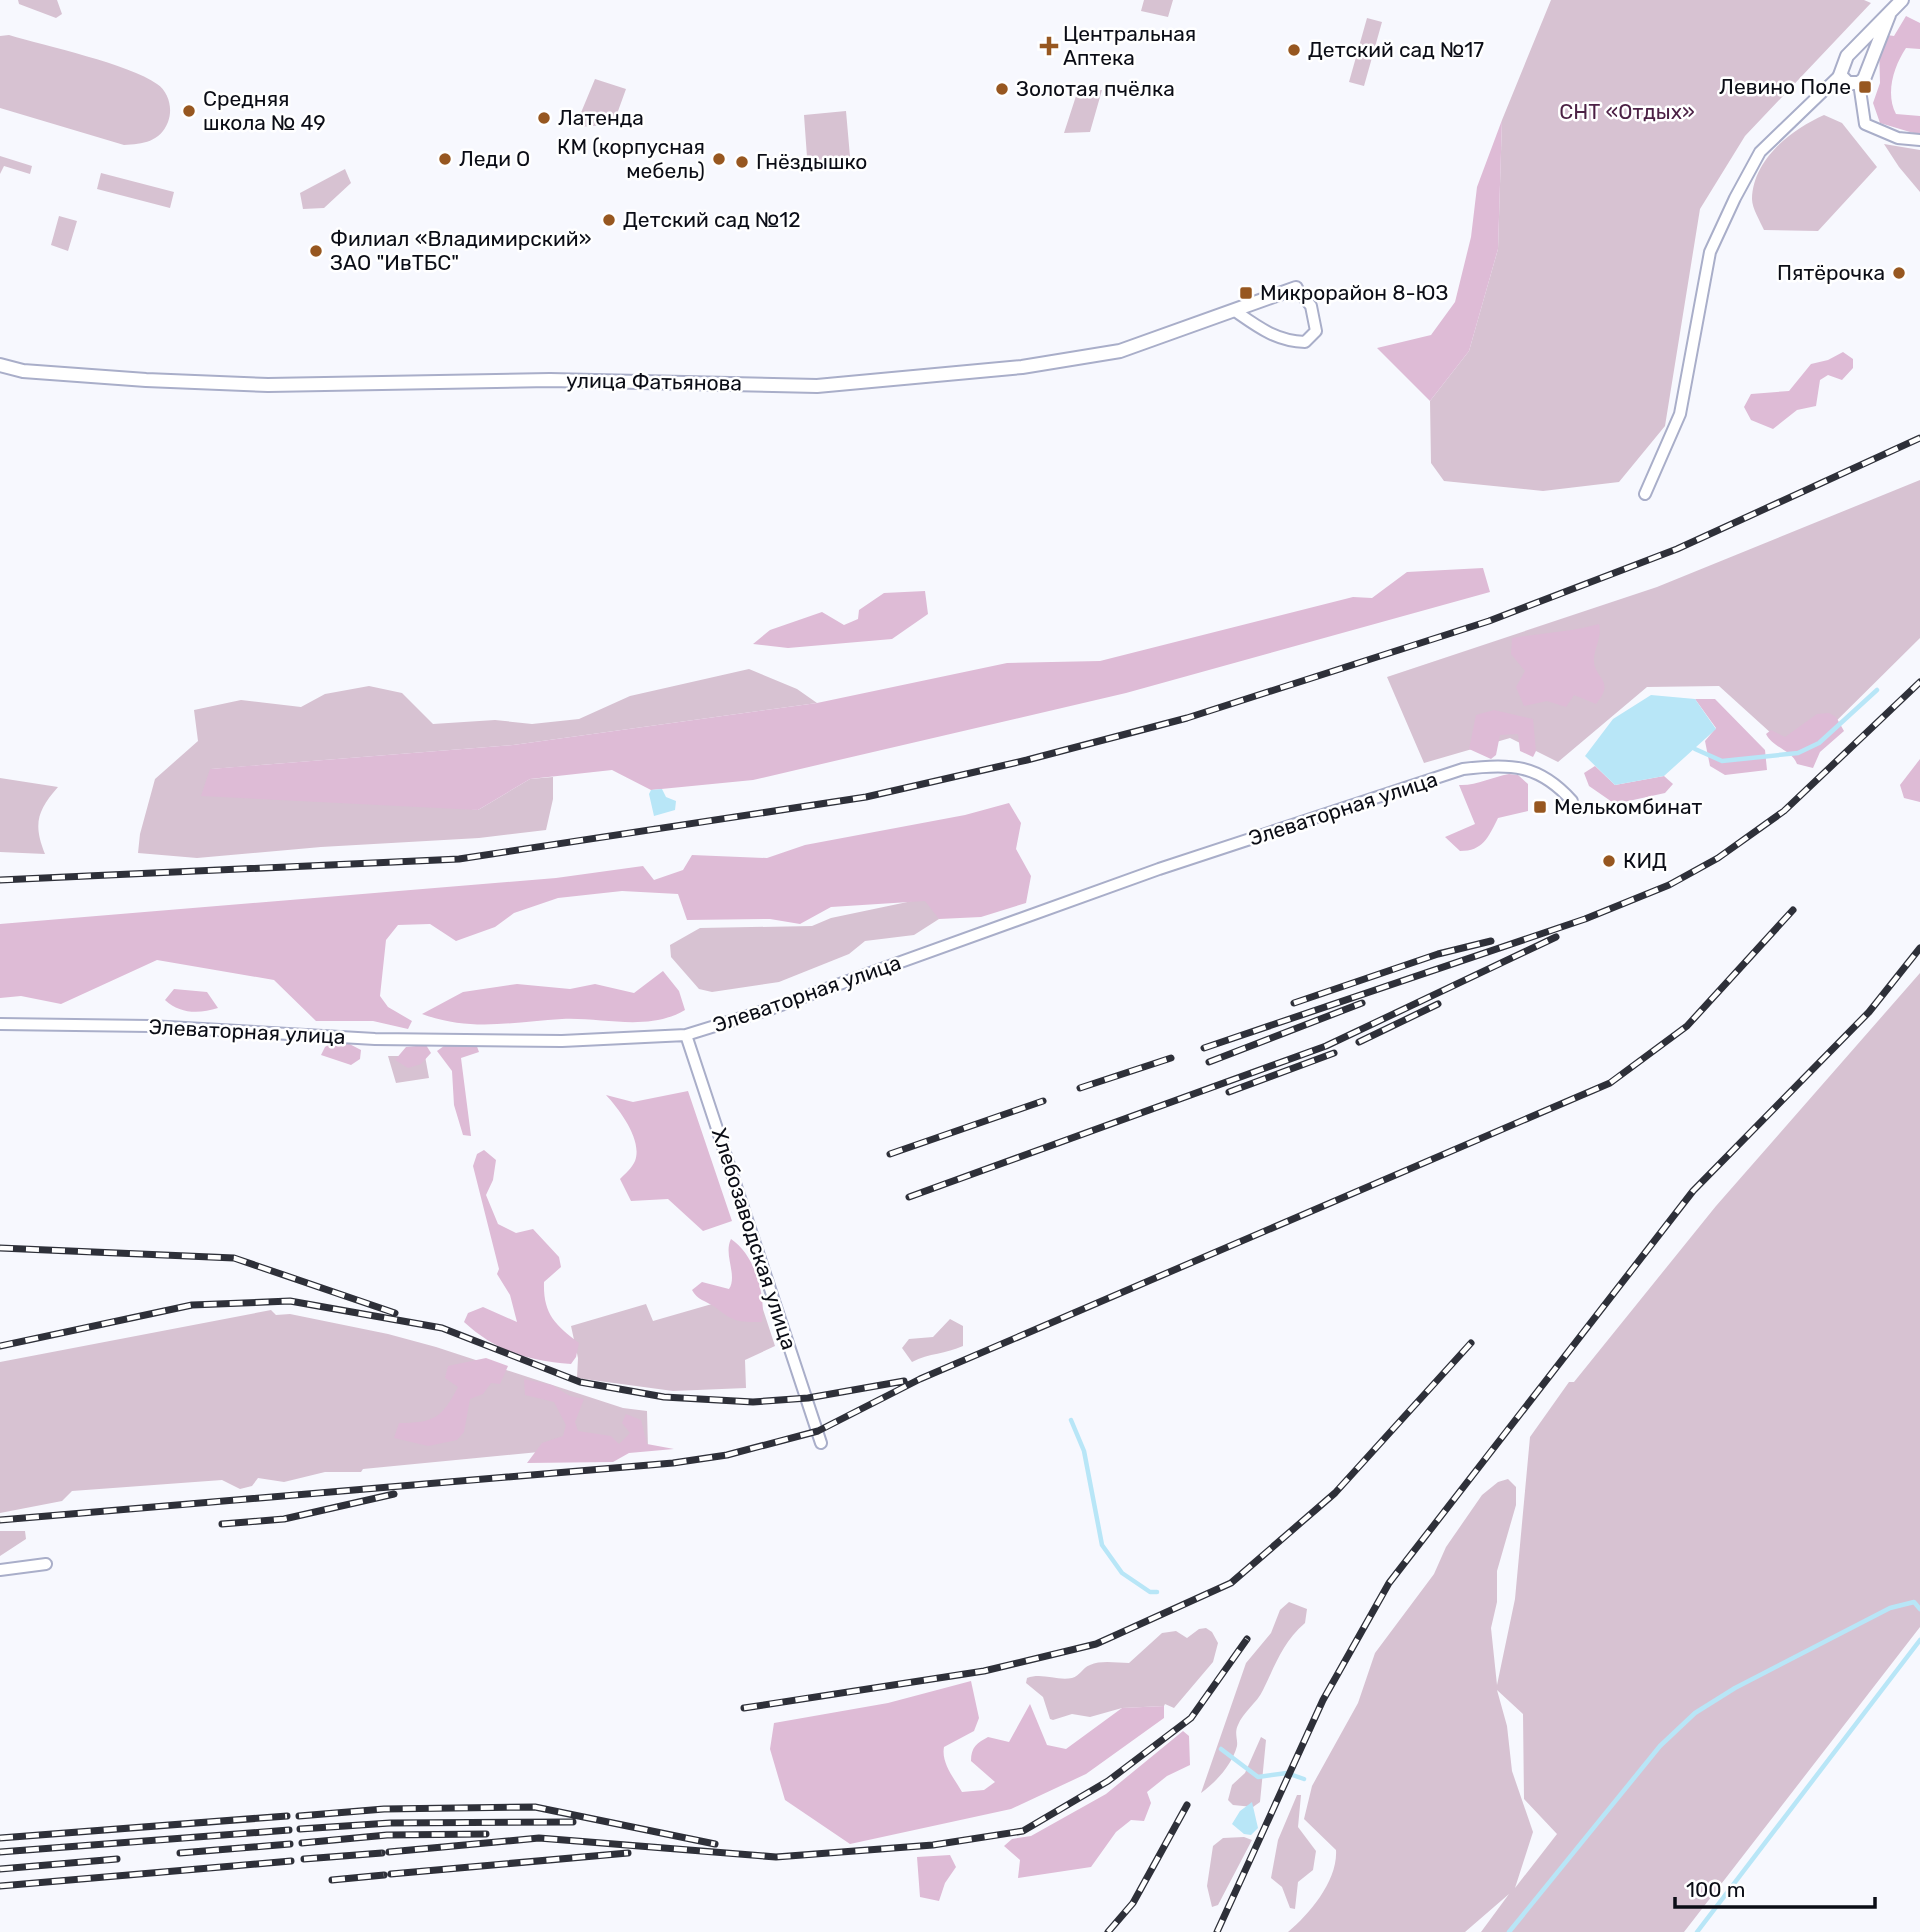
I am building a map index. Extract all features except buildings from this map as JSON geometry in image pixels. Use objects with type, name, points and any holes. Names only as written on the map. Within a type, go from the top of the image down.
[{"type":"street","points":[[1645,494],[1680,414],[1710,252],[1730,208],[1760,152],[1840,75],[1847,56],[1902,0]]},
{"type":"street","points":[[1840,75],[1848,83],[1859,83],[1864,79],[1889,15]]},
{"type":"street","points":[[1859,83],[1865,124],[1898,138],[1920,141]]},
{"type":"street","points":[[1235,311],[1266,333],[1287,342],[1305,342],[1316,331],[1311,306],[1296,288]]},
{"type":"street","name":"улица Фатьянова","points":[[0,365],[23,371],[268,385],[550,380],[817,386],[1023,367],[1120,351],[1296,288]]},
{"type":"street","name":"Элеваторная улица","points":[[0,1024],[150,1026],[375,1039],[562,1041],[686,1035],[773,1008],[1159,869],[1463,769],[1495,765],[1532,770],[1554,781],[1572,800]]},
{"type":"street","name":"Хлебозаводская улица","points":[[686,1035],[821,1443]]},
{"type":"street","points":[[0,1570],[46,1564]]},
{"type":"green space","points":[[18,0],[57,0],[62,14],[56,18],[19,4]]},
{"type":"green space","points":[[1144,0],[1173,0],[1168,17],[1141,11]]},
{"type":"green space","name":"СНТ «Отдых»","points":[[1551,0],[1864,0],[1871,3],[1745,136],[1700,209],[1665,426],[1619,482],[1543,491],[1444,481],[1431,463],[1430,401],[1469,351],[1498,249],[1502,120]]},
{"type":"green space","points":[[1367,18],[1382,22],[1364,86],[1349,82]]},
{"type":"green space","points":[[9,35],[127,69],[157,84],[167,96],[170,106],[165,129],[150,141],[124,145],[0,108],[0,36]]},
{"type":"green space","points":[[595,79],[626,89],[613,125],[575,127]]},
{"type":"green space","points":[[1102,90],[1090,132],[1064,133],[1077,93]]},
{"type":"green space","points":[[846,111],[851,168],[808,171],[804,115]]},
{"type":"green space","points":[[1824,115],[1842,123],[1877,167],[1818,231],[1764,230],[1752,199],[1759,171],[1787,138]]},
{"type":"green space","points":[[1884,144],[1920,150],[1920,192],[1899,167]]},
{"type":"green space","points":[[0,156],[32,166],[30,174],[4,166],[0,174]]},
{"type":"green space","points":[[345,169],[351,183],[324,208],[303,209],[300,193]]},
{"type":"green space","points":[[101,173],[174,192],[170,208],[97,189]]},
{"type":"green space","points":[[59,216],[77,221],[68,251],[51,245]]},
{"type":"green space","points":[[1920,480],[1920,638],[1809,748],[1783,744],[1719,686],[1647,687],[1558,762],[1510,738],[1424,763],[1387,677],[1657,587]]},
{"type":"green space","points":[[749,669],[797,689],[817,703],[513,745],[211,769],[478,810],[530,779],[553,777],[553,799],[546,830],[479,838],[321,847],[197,858],[138,853],[140,834],[155,779],[198,741],[194,710],[241,700],[301,707],[325,694],[369,686],[402,693],[433,724],[495,720],[532,724],[579,719],[630,696]]},
{"type":"green space","points":[[0,778],[58,787],[45,803],[39,818],[39,834],[45,854],[0,852]]},
{"type":"green space","points":[[936,896],[939,919],[914,935],[865,941],[849,954],[779,982],[712,992],[699,989],[671,957],[670,945],[700,928],[812,926],[831,918]]},
{"type":"green space","points":[[1920,973],[1920,1627],[1684,1932],[1481,1932],[1509,1894],[1465,1932],[1288,1932],[1321,1896],[1332,1873],[1336,1850],[1304,1819],[1312,1786],[1358,1703],[1375,1653],[1434,1574],[1446,1547],[1482,1495],[1498,1482],[1508,1479],[1516,1487],[1516,1505],[1497,1571],[1497,1602],[1491,1628],[1497,1685],[1515,1599],[1530,1437],[1569,1382],[1574,1382],[1716,1206]],"holes":[[[1497,1690],[1523,1714],[1524,1799],[1557,1834],[1515,1888],[1533,1832],[1512,1771],[1507,1726]]]},
{"type":"green space","points":[[388,1056],[425,1056],[429,1078],[396,1083]]},
{"type":"green space","points":[[757,1291],[775,1346],[745,1360],[746,1388],[673,1391],[577,1378],[578,1358],[571,1326],[646,1304],[653,1321]]},
{"type":"green space","points":[[271,1310],[276,1315],[290,1314],[388,1334],[623,1408],[647,1411],[648,1448],[590,1447],[363,1469],[361,1472],[325,1472],[284,1482],[258,1478],[252,1486],[240,1489],[222,1480],[72,1491],[62,1501],[0,1513],[0,1362]]},
{"type":"green space","points":[[950,1319],[963,1326],[963,1346],[912,1362],[902,1348],[909,1339],[933,1337]]},
{"type":"green space","points":[[0,1531],[25,1531],[26,1539],[0,1556]]},
{"type":"green space","points":[[1289,1602],[1307,1609],[1305,1623],[1285,1646],[1260,1695],[1240,1720],[1236,1731],[1237,1746],[1231,1760],[1218,1778],[1201,1793],[1246,1663],[1271,1633],[1280,1610]]},
{"type":"green space","points":[[1206,1628],[1212,1632],[1218,1643],[1213,1662],[1174,1708],[1165,1704],[1122,1708],[1090,1717],[1072,1714],[1053,1720],[1050,1719],[1043,1697],[1026,1683],[1027,1678],[1033,1676],[1072,1678],[1094,1663],[1129,1663],[1162,1633],[1176,1631],[1187,1638],[1199,1629]]},
{"type":"green space","points":[[1261,1737],[1266,1740],[1260,1802],[1253,1807],[1233,1805],[1228,1800],[1232,1785],[1245,1773]]},
{"type":"green space","points":[[1297,1795],[1301,1795],[1298,1827],[1316,1851],[1313,1870],[1298,1882],[1295,1909],[1290,1908],[1282,1887],[1271,1878],[1278,1840]]},
{"type":"green space","points":[[1244,1837],[1252,1840],[1218,1905],[1212,1907],[1207,1886],[1213,1846],[1223,1838]]},
{"type":"shaded area","points":[[1906,16],[1920,23],[1920,49],[1906,48],[1892,80],[1891,97],[1896,114],[1920,116],[1920,135],[1880,123],[1873,103],[1880,83],[1879,46],[1887,35],[1894,36]]},
{"type":"shaded area","points":[[1502,120],[1498,249],[1469,351],[1430,401],[1377,348],[1431,335],[1455,302],[1471,237],[1477,187]]},
{"type":"shaded area","points":[[1843,352],[1853,359],[1853,368],[1842,380],[1828,375],[1820,380],[1816,406],[1797,410],[1773,429],[1751,420],[1744,407],[1751,394],[1789,391],[1811,364],[1828,360]]},
{"type":"shaded area","points":[[1483,568],[1490,592],[1126,693],[753,780],[651,790],[612,770],[530,779],[478,810],[201,796],[210,769],[513,745],[817,703],[1007,663],[1100,661],[1353,597],[1372,598],[1407,572]]},
{"type":"shaded area","points":[[925,591],[928,614],[892,639],[788,648],[753,644],[770,630],[822,612],[844,625],[858,619],[859,610],[884,593]]},
{"type":"shaded area","points":[[1599,624],[1594,665],[1604,689],[1596,704],[1574,695],[1566,707],[1547,701],[1524,706],[1516,687],[1525,671],[1511,654],[1512,638]]},
{"type":"shaded area","points":[[1695,699],[1715,699],[1765,750],[1767,770],[1725,775],[1710,766],[1705,741],[1716,728]]},
{"type":"shaded area","points":[[1494,710],[1533,719],[1536,751],[1533,757],[1520,751],[1518,734],[1500,735],[1496,755],[1491,759],[1469,749],[1476,715]]},
{"type":"shaded area","points":[[1829,713],[1836,717],[1844,731],[1820,752],[1813,768],[1797,764],[1791,755],[1773,743],[1766,734],[1771,730],[1785,737],[1817,714]]},
{"type":"shaded area","points":[[1920,759],[1920,802],[1904,798],[1900,785]]},
{"type":"shaded area","points":[[1595,766],[1615,785],[1664,776],[1673,784],[1665,793],[1615,804],[1589,786],[1584,773]]},
{"type":"shaded area","points":[[1509,774],[1518,775],[1528,784],[1528,811],[1498,818],[1484,842],[1474,849],[1460,851],[1445,837],[1475,824],[1459,785]]},
{"type":"shaded area","points":[[1009,803],[1021,823],[1016,849],[1031,876],[1026,903],[981,917],[939,919],[925,901],[831,907],[800,924],[770,919],[687,920],[678,894],[622,891],[558,898],[514,913],[495,927],[456,941],[430,924],[398,925],[386,940],[380,996],[388,1007],[412,1021],[408,1029],[373,1021],[316,1021],[274,980],[157,960],[61,1004],[21,996],[0,998],[0,924],[556,878],[643,866],[654,880],[683,870],[692,855],[767,858],[805,845],[965,815]]},
{"type":"shaded area","points":[[663,971],[679,991],[685,1010],[656,1020],[625,1022],[562,1019],[475,1024],[440,1020],[422,1014],[463,992],[517,984],[570,989],[595,984],[634,993]]},
{"type":"shaded area","points":[[174,989],[207,992],[218,1008],[197,1012],[177,1008],[165,1000]]},
{"type":"shaded area","points":[[338,1038],[361,1050],[360,1059],[351,1065],[321,1055],[325,1047]]},
{"type":"shaded area","points":[[475,1041],[479,1052],[461,1058],[471,1136],[463,1135],[454,1105],[452,1071],[437,1051],[448,1043]]},
{"type":"shaded area","points":[[426,1045],[431,1053],[421,1064],[408,1068],[395,1060],[406,1047]]},
{"type":"shaded area","points":[[688,1091],[732,1221],[703,1231],[668,1199],[631,1201],[620,1179],[635,1161],[636,1144],[623,1116],[606,1095],[633,1102]]},
{"type":"shaded area","points":[[484,1150],[496,1160],[493,1180],[486,1195],[498,1224],[516,1233],[533,1229],[559,1257],[561,1267],[544,1282],[544,1293],[552,1318],[579,1343],[576,1357],[571,1364],[513,1353],[488,1341],[464,1322],[468,1313],[483,1307],[517,1322],[510,1295],[497,1274],[499,1269],[473,1166],[477,1154]]},
{"type":"shaded area","points":[[731,1239],[747,1255],[757,1276],[762,1300],[762,1322],[732,1318],[699,1298],[692,1290],[702,1282],[729,1289],[732,1278],[729,1252]]},
{"type":"shaded area","points":[[486,1358],[508,1366],[500,1384],[491,1383],[483,1394],[470,1399],[464,1432],[457,1440],[428,1446],[394,1438],[399,1423],[429,1420],[447,1406],[458,1387],[445,1378],[448,1366]]},
{"type":"shaded area","points":[[524,1379],[552,1385],[570,1396],[584,1399],[575,1422],[578,1431],[611,1436],[619,1444],[630,1433],[622,1423],[626,1414],[641,1420],[647,1444],[674,1449],[629,1453],[613,1462],[527,1463],[542,1443],[563,1436],[566,1425],[554,1402],[525,1395]]},
{"type":"shaded area","points":[[971,1681],[979,1718],[974,1731],[944,1747],[946,1765],[962,1792],[984,1790],[995,1782],[971,1761],[973,1749],[988,1737],[1009,1742],[1030,1704],[1047,1745],[1066,1749],[1122,1708],[1164,1706],[1164,1718],[1086,1774],[1011,1809],[850,1844],[785,1800],[770,1749],[774,1723],[888,1703]]},
{"type":"shaded area","points":[[1183,1731],[1189,1736],[1190,1765],[1167,1776],[1147,1792],[1151,1803],[1144,1821],[1131,1820],[1116,1832],[1091,1867],[1018,1878],[1020,1860],[1004,1846],[1012,1839],[1031,1836],[1106,1794]]},
{"type":"shaded area","points":[[950,1855],[956,1867],[945,1883],[939,1901],[920,1897],[917,1857]]},
{"type":"water","points":[[1651,695],[1695,699],[1716,729],[1664,776],[1615,785],[1585,756],[1613,719]]},
{"type":"water","points":[[662,789],[666,797],[676,801],[675,810],[654,816],[649,794],[651,790]]},
{"type":"water","points":[[1252,1802],[1258,1828],[1251,1835],[1244,1834],[1232,1824],[1240,1811]]},
{"type":"waterway","points":[[1695,749],[1722,761],[1798,753],[1819,743],[1877,690]]},
{"type":"waterway","points":[[1071,1420],[1084,1451],[1102,1545],[1122,1573],[1150,1592],[1157,1592]]},
{"type":"waterway","points":[[1509,1932],[1660,1746],[1695,1713],[1735,1688],[1890,1608],[1914,1602],[1920,1609]]},
{"type":"waterway","points":[[1697,1932],[1920,1640]]},
{"type":"waterway","points":[[1221,1749],[1258,1777],[1287,1773],[1304,1779]]},
{"type":"railway","points":[[0,880],[459,859],[866,797],[1027,760],[1187,718],[1489,621],[1677,549],[1920,438]]},
{"type":"railway","points":[[1204,1048],[1585,919],[1669,885],[1718,858],[1784,811],[1920,682]]},
{"type":"railway","points":[[0,1520],[673,1463],[727,1455],[818,1431],[920,1379],[1610,1083],[1687,1026],[1793,910]]},
{"type":"railway","points":[[909,1197],[1326,1046],[1556,937]]},
{"type":"railway","points":[[1294,1003],[1438,954],[1491,941]]},
{"type":"railway","points":[[1217,1932],[1323,1700],[1389,1583],[1693,1191],[1869,1012],[1920,948]]},
{"type":"railway","points":[[1209,1062],[1362,1003]]},
{"type":"railway","points":[[1359,1042],[1438,1004]]},
{"type":"railway","points":[[1229,1092],[1334,1053]]},
{"type":"railway","points":[[1080,1088],[1171,1058]]},
{"type":"railway","points":[[890,1154],[1043,1101]]},
{"type":"railway","points":[[0,1248],[234,1258],[395,1313]]},
{"type":"railway","points":[[0,1346],[192,1305],[290,1301],[442,1328],[580,1382],[664,1397],[753,1402],[808,1398],[904,1381]]},
{"type":"railway","points":[[744,1708],[984,1671],[1096,1644],[1231,1583],[1335,1493],[1471,1343]]},
{"type":"railway","points":[[222,1524],[284,1519],[394,1494]]},
{"type":"railway","points":[[389,1852],[539,1838],[776,1857],[933,1845],[1023,1831],[1108,1781],[1191,1718],[1247,1639]]},
{"type":"railway","points":[[1108,1932],[1133,1903],[1187,1805]]},
{"type":"railway","points":[[299,1816],[384,1809],[535,1807],[715,1844]]},
{"type":"railway","points":[[0,1838],[287,1816]]},
{"type":"railway","points":[[300,1829],[390,1823],[573,1822]]},
{"type":"railway","points":[[0,1852],[289,1830]]},
{"type":"railway","points":[[302,1843],[387,1835],[486,1834]]},
{"type":"railway","points":[[180,1853],[290,1844]]},
{"type":"railway","points":[[304,1859],[382,1853]]},
{"type":"railway","points":[[391,1874],[628,1853]]},
{"type":"railway","points":[[0,1869],[117,1859]]},
{"type":"railway","points":[[0,1886],[291,1861]]},
{"type":"railway","points":[[332,1880],[384,1875]]},
{"type":"place","name":"Центральная Аптека","points":[[1049,46]]},
{"type":"place","name":"Детский сад №17","points":[[1294,50]]},
{"type":"place","name":"Левино Поле","points":[[1865,87]]},
{"type":"place","name":"Золотая пчёлка","points":[[1002,89]]},
{"type":"place","name":"Средняя школа № 49","points":[[189,111]]},
{"type":"place","name":"Латенда","points":[[544,118]]},
{"type":"place","name":"Леди О","points":[[445,159]]},
{"type":"place","name":"КМ (корпусная мебель)","points":[[719,159]]},
{"type":"place","name":"Гнёздышко","points":[[742,162]]},
{"type":"place","name":"Детский сад №12","points":[[609,220]]},
{"type":"place","name":"Филиал «Владимирский» ЗАО \"ИвТБС\"","points":[[316,251]]},
{"type":"place","name":"Пятёрочка","points":[[1899,273]]},
{"type":"place","name":"Микрорайон 8-ЮЗ","points":[[1246,293]]},
{"type":"place","name":"Мелькомбинат","points":[[1540,807]]},
{"type":"place","name":"КИД","points":[[1609,861]]}]
